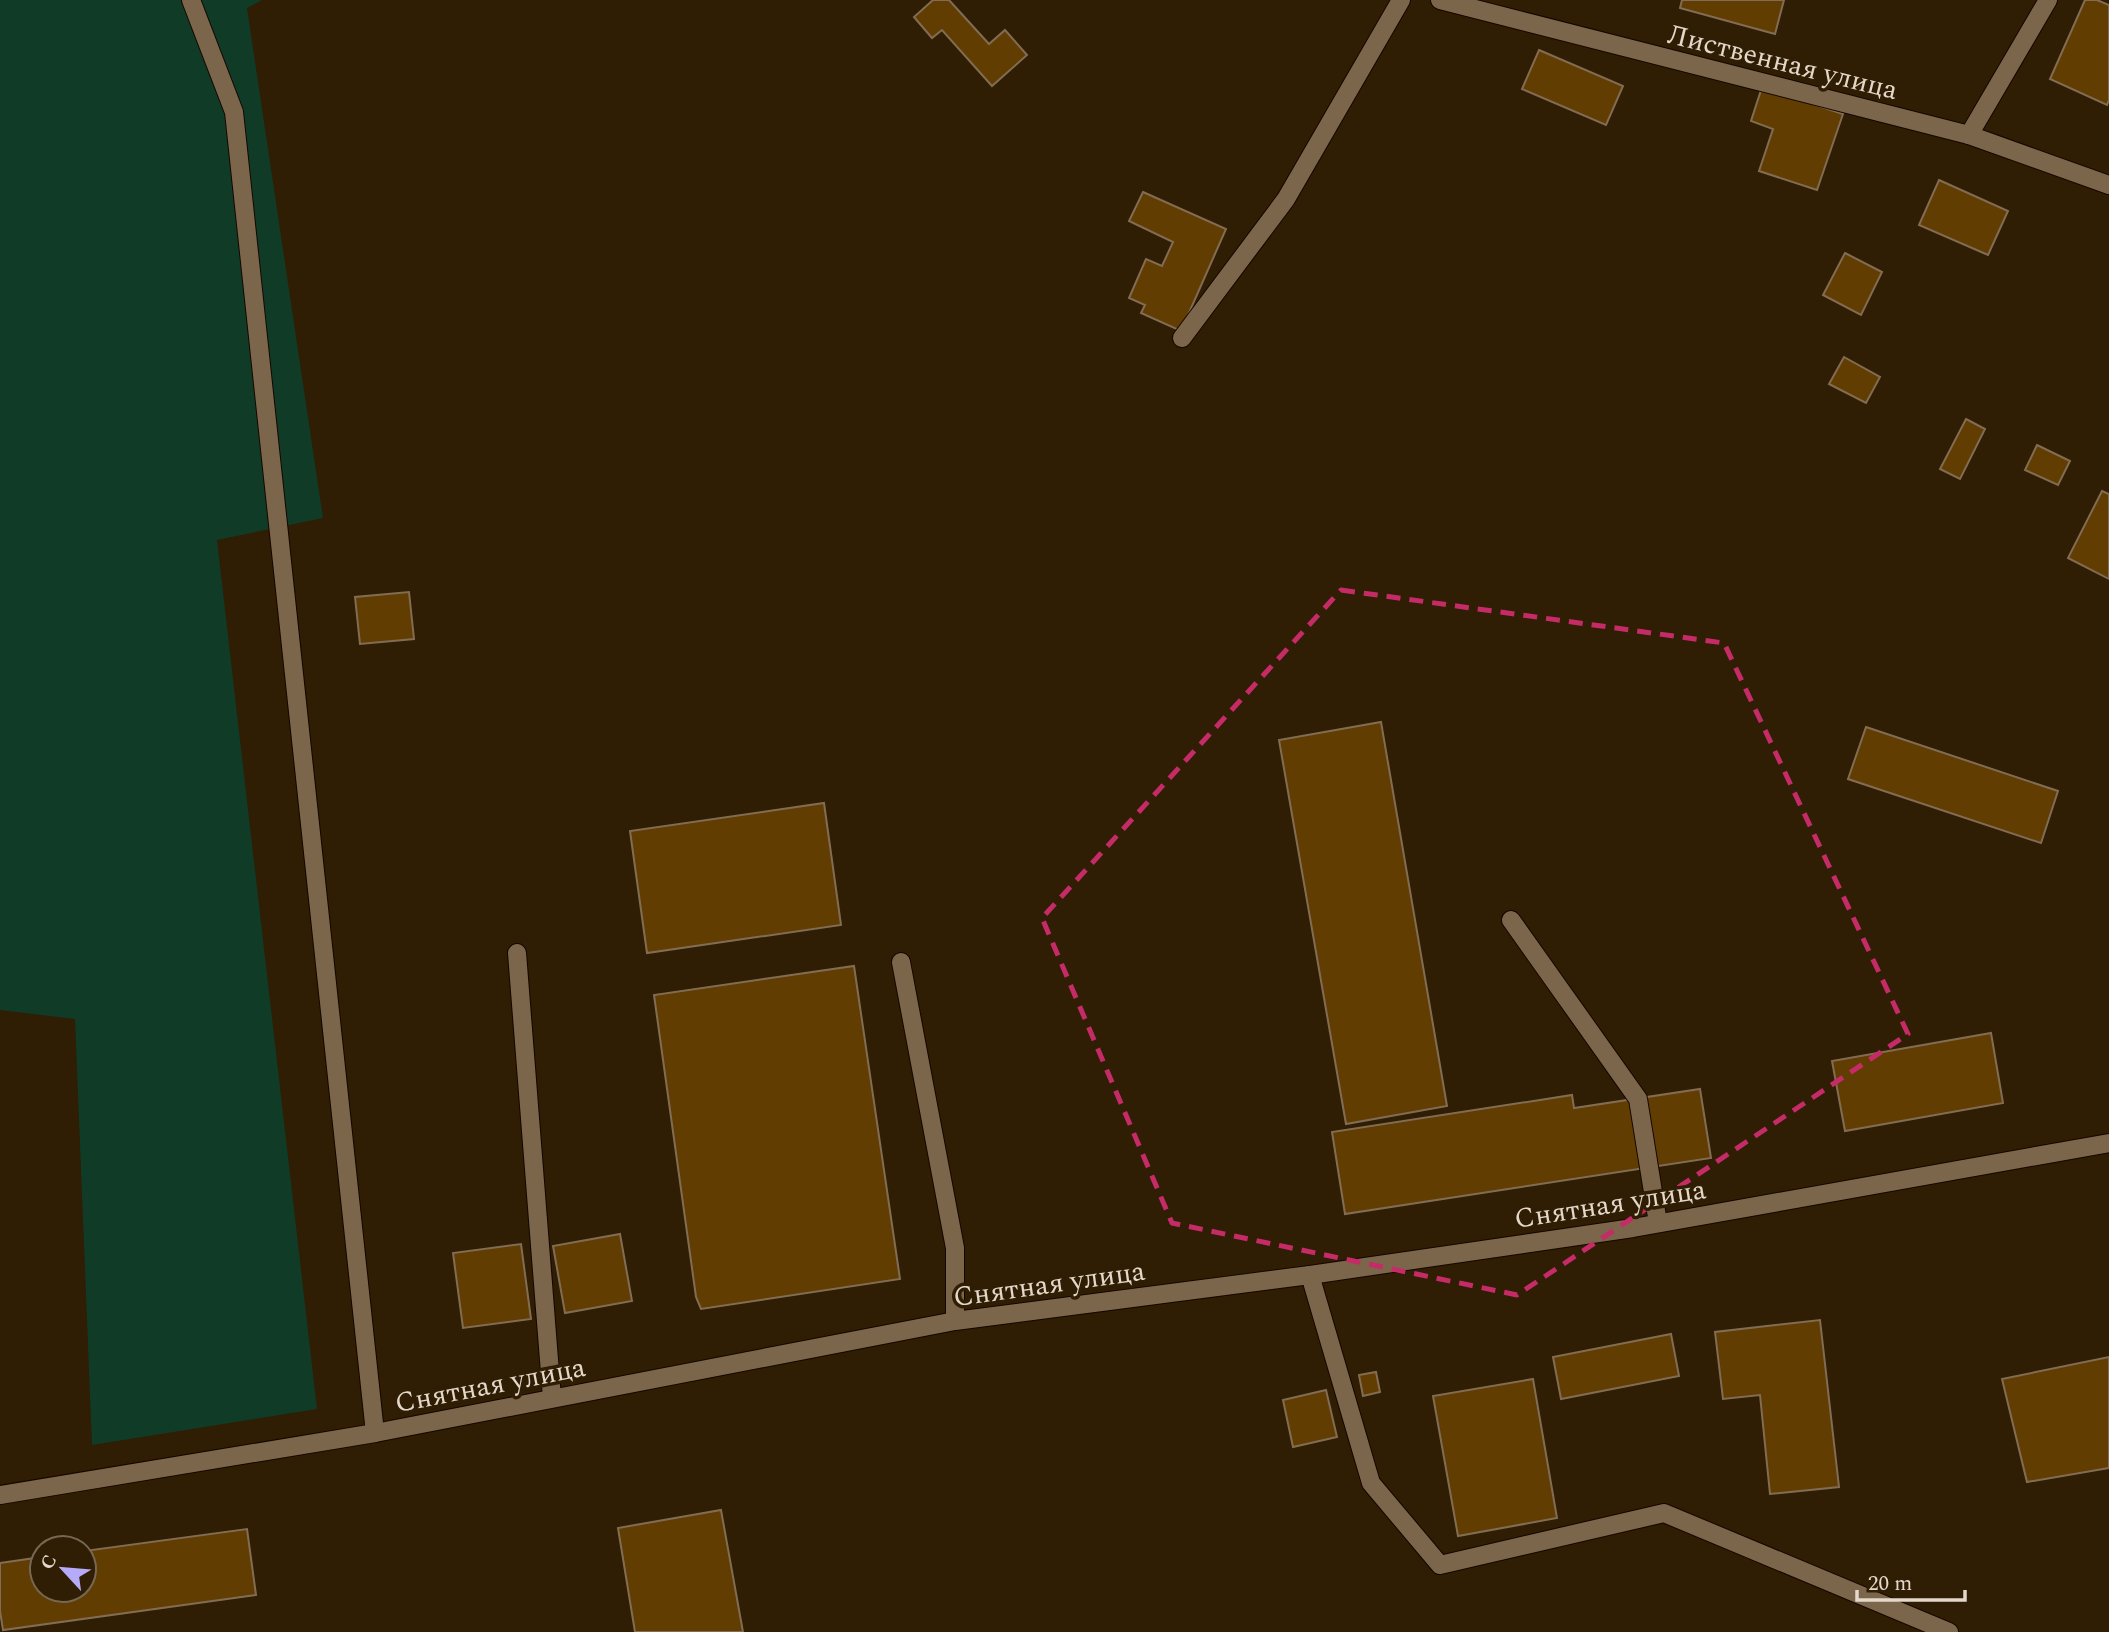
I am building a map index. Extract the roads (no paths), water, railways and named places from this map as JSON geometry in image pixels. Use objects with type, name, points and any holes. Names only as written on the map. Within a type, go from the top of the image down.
[{"type":"street","points":[[191,0],[234,112],[376,1433]]},
{"type":"street","points":[[1182,338],[1286,199],[1401,0]]},
{"type":"street","name":"Лиственная улица","points":[[1440,0],[1969,135],[2109,185]]},
{"type":"street","points":[[1969,135],[2048,0]]},
{"type":"street","points":[[1511,920],[1638,1099],[1658,1223]]},
{"type":"street","points":[[517,953],[552,1398]]},
{"type":"street","points":[[901,962],[955,1248],[955,1321]]},
{"type":"street","name":"Снятная улица","points":[[0,1495],[376,1433],[955,1321],[1310,1275],[1658,1223],[2109,1143]]},
{"type":"street","points":[[1310,1275],[1371,1483],[1440,1565],[1664,1513],[1949,1632]]}]
